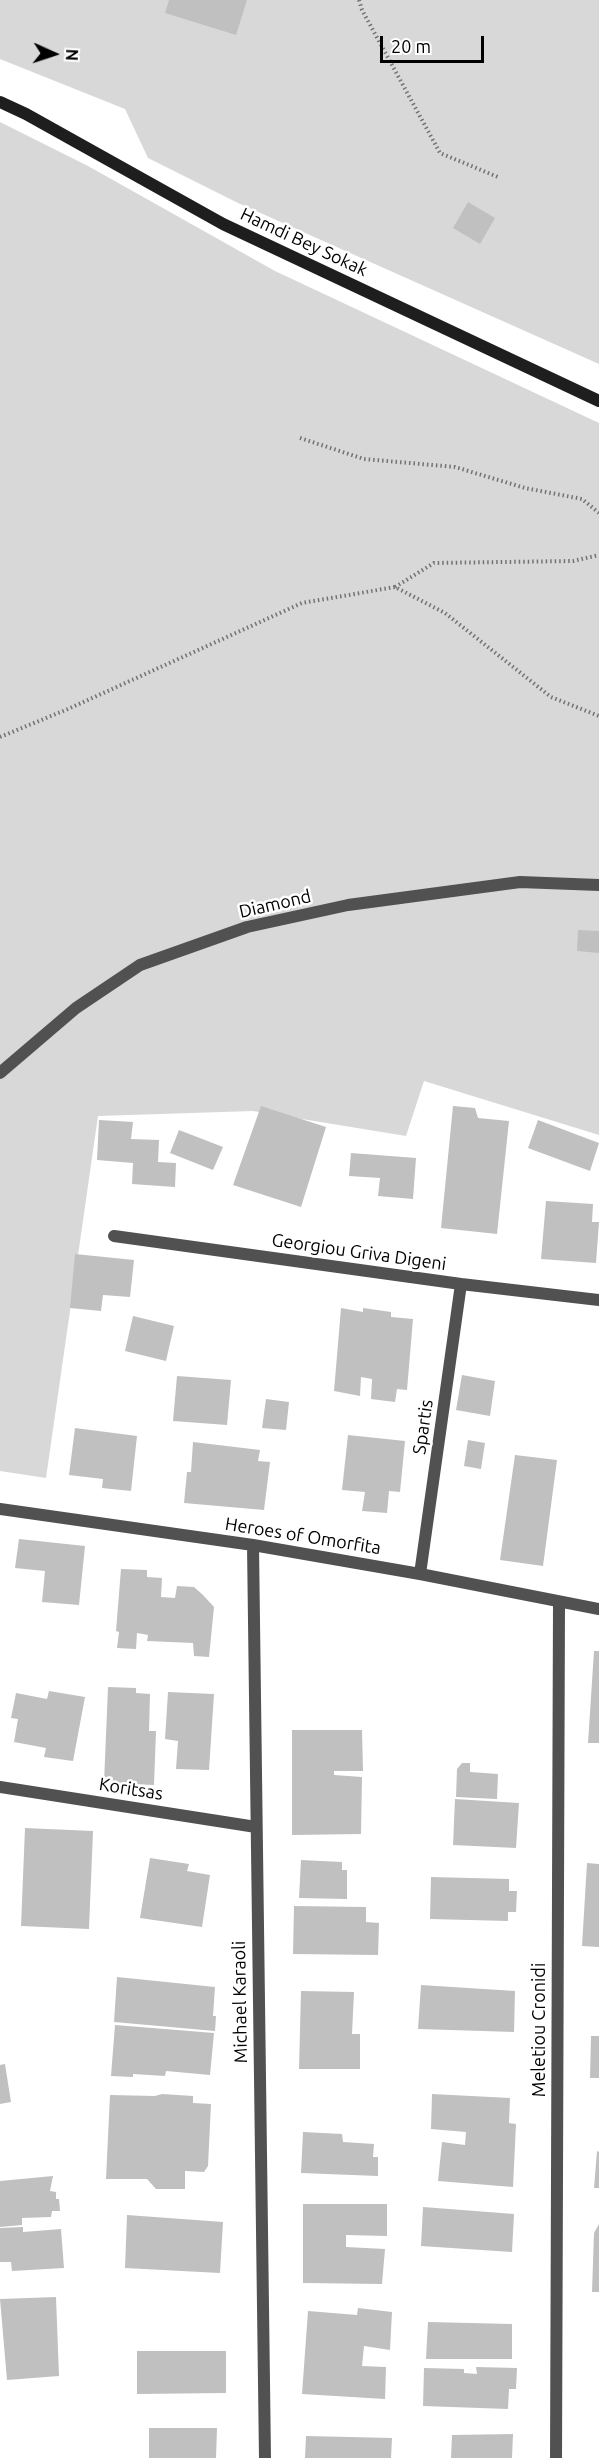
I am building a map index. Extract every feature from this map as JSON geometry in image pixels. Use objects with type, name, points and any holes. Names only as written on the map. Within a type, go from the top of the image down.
[{"type":"street","name":"Hamdi Bey Sokak","points":[[0,102],[26,114],[223,224],[599,401]]},
{"type":"street","name":"Diamond","points":[[0,1073],[76,1008],[140,965],[247,927],[348,905],[520,882],[599,885]]},
{"type":"street","name":"Georgiou Griva Digeni","points":[[114,1236],[461,1284],[599,1300]]},
{"type":"street","name":"Spartis","points":[[420,1574],[461,1284]]},
{"type":"street","name":"Heroes of Omorfita","points":[[0,1509],[253,1545],[420,1574],[599,1610]]},
{"type":"street","name":"Michael Karaoli","points":[[253,1545],[265,2458]]},
{"type":"street","name":"Meletiou Cronidi","points":[[556,2458],[559,1603]]},
{"type":"street","name":"Koritsas","points":[[0,1787],[256,1827]]},
{"type":"path","points":[[359,0],[362,10],[440,153],[498,177]]},
{"type":"path","points":[[300,438],[364,459],[455,467],[525,488],[582,499],[599,513]]},
{"type":"path","points":[[0,736],[68,709],[302,603],[395,587],[435,563],[573,561],[599,555]]},
{"type":"path","points":[[395,587],[445,613],[551,697],[599,716]]},
{"type":"shaded area","points":[[0,0],[599,0],[599,364],[238,203],[148,158],[125,109],[0,59]]},
{"type":"shaded area","points":[[0,122],[88,166],[275,271],[599,423],[599,1135],[424,1081],[406,1136],[253,1111],[98,1116],[46,1478],[0,1471]]},
{"type":"building","points":[[169,0],[247,0],[236,35],[165,13]]},
{"type":"building","points":[[468,202],[495,218],[480,244],[453,228]]},
{"type":"building","points":[[578,930],[599,931],[599,953],[577,951]]},
{"type":"building","points":[[261,1106],[326,1127],[301,1207],[233,1185]]},
{"type":"building","points":[[453,1106],[475,1108],[478,1118],[509,1121],[497,1234],[441,1228]]},
{"type":"building","points":[[99,1120],[133,1122],[131,1139],[159,1140],[158,1162],[176,1163],[175,1187],[132,1184],[133,1163],[97,1160]]},
{"type":"building","points":[[538,1120],[599,1143],[590,1171],[528,1148]]},
{"type":"building","points":[[179,1130],[223,1147],[213,1170],[170,1153]]},
{"type":"building","points":[[351,1153],[416,1158],[413,1199],[378,1196],[380,1178],[349,1176]]},
{"type":"building","points":[[546,1201],[593,1204],[592,1222],[599,1222],[596,1263],[541,1259]]},
{"type":"building","points":[[75,1254],[134,1260],[130,1297],[103,1295],[101,1311],[70,1308]]},
{"type":"building","points":[[341,1308],[363,1312],[363,1308],[391,1312],[391,1317],[413,1319],[407,1390],[397,1389],[395,1402],[371,1399],[372,1379],[361,1377],[360,1396],[334,1391]]},
{"type":"building","points":[[133,1316],[174,1326],[166,1361],[125,1351]]},
{"type":"building","points":[[462,1375],[495,1381],[490,1416],[456,1410]]},
{"type":"building","points":[[177,1376],[231,1380],[227,1425],[173,1421]]},
{"type":"building","points":[[266,1399],[289,1402],[286,1430],[262,1428]]},
{"type":"building","points":[[75,1428],[137,1436],[131,1491],[102,1488],[103,1479],[69,1475]]},
{"type":"building","points":[[348,1435],[405,1441],[400,1492],[389,1491],[387,1513],[362,1511],[365,1492],[342,1490]]},
{"type":"building","points":[[468,1440],[485,1443],[481,1469],[464,1466]]},
{"type":"building","points":[[193,1442],[260,1450],[258,1461],[270,1462],[264,1510],[184,1503],[187,1472],[191,1472]]},
{"type":"building","points":[[515,1455],[557,1460],[543,1566],[500,1560]]},
{"type":"building","points":[[19,1539],[85,1546],[79,1605],[42,1602],[45,1571],[15,1568]]},
{"type":"building","points":[[121,1569],[147,1570],[147,1577],[162,1578],[161,1597],[175,1598],[177,1586],[194,1587],[203,1595],[214,1607],[209,1657],[194,1656],[193,1643],[147,1641],[148,1635],[137,1633],[136,1649],[117,1648],[119,1632],[116,1631]]},
{"type":"building","points":[[594,1651],[599,1651],[599,1743],[588,1743]]},
{"type":"building","points":[[108,1687],[136,1688],[136,1693],[150,1694],[149,1731],[156,1731],[154,1785],[104,1783]]},
{"type":"building","points":[[49,1691],[85,1697],[73,1761],[44,1757],[46,1748],[14,1742],[18,1719],[11,1718],[16,1693],[47,1699]]},
{"type":"building","points":[[168,1692],[214,1694],[209,1770],[176,1769],[178,1741],[165,1739]]},
{"type":"building","points":[[292,1730],[362,1730],[363,1771],[334,1771],[334,1775],[362,1777],[361,1834],[292,1835]]},
{"type":"building","points":[[462,1763],[470,1763],[470,1772],[498,1774],[497,1799],[456,1797],[457,1769]]},
{"type":"building","points":[[455,1799],[519,1803],[516,1848],[453,1845]]},
{"type":"building","points":[[25,1828],[93,1831],[89,1929],[21,1926]]},
{"type":"building","points":[[150,1858],[189,1864],[187,1871],[210,1875],[202,1927],[140,1918]]},
{"type":"building","points":[[301,1860],[342,1862],[342,1870],[347,1870],[347,1899],[299,1898]]},
{"type":"building","points":[[587,1863],[599,1864],[599,1947],[582,1946]]},
{"type":"building","points":[[431,1877],[509,1879],[509,1891],[517,1891],[516,1912],[508,1912],[508,1921],[430,1919]]},
{"type":"building","points":[[294,1906],[366,1907],[366,1922],[379,1923],[378,1955],[293,1954]]},
{"type":"building","points":[[117,1977],[215,1987],[213,2016],[216,2016],[215,2031],[114,2022]]},
{"type":"building","points":[[421,1985],[515,1991],[514,2032],[418,2029]]},
{"type":"building","points":[[301,1991],[354,1992],[352,2034],[360,2034],[360,2069],[299,2069]]},
{"type":"building","points":[[115,2025],[214,2033],[210,2075],[166,2071],[165,2076],[133,2074],[133,2077],[111,2076]]},
{"type":"building","points":[[591,2036],[599,2036],[599,2078],[590,2078]]},
{"type":"building","points":[[5,2064],[11,2102],[0,2104],[0,2065]]},
{"type":"building","points":[[162,2094],[193,2096],[193,2103],[211,2104],[208,2166],[204,2172],[185,2171],[185,2189],[156,2189],[147,2179],[106,2179],[110,2095],[155,2096]]},
{"type":"building","points":[[432,2094],[510,2098],[509,2123],[516,2124],[513,2187],[438,2181],[442,2142],[465,2145],[466,2132],[431,2129]]},
{"type":"building","points":[[303,2132],[342,2134],[343,2142],[374,2144],[373,2157],[378,2157],[378,2176],[301,2173]]},
{"type":"building","points":[[597,2151],[599,2152],[599,2188],[594,2188]]},
{"type":"building","points":[[53,2176],[50,2191],[56,2192],[60,2211],[52,2211],[51,2217],[22,2218],[22,2225],[0,2227],[0,2181]]},
{"type":"building","points":[[303,2204],[387,2204],[387,2236],[346,2235],[346,2247],[385,2249],[382,2284],[303,2283]]},
{"type":"building","points":[[423,2207],[514,2214],[512,2252],[421,2246]]},
{"type":"building","points":[[127,2215],[223,2222],[220,2273],[125,2268]]},
{"type":"building","points":[[599,2224],[599,2292],[592,2292],[594,2233]]},
{"type":"building","points":[[23,2227],[23,2232],[61,2229],[64,2268],[12,2271],[11,2262],[0,2262],[0,2228]]},
{"type":"building","points":[[56,2297],[59,2376],[7,2380],[0,2299]]},
{"type":"building","points":[[358,2308],[392,2312],[390,2350],[364,2346],[362,2366],[386,2367],[385,2399],[302,2394],[308,2311],[357,2315]]},
{"type":"building","points":[[428,2322],[512,2324],[512,2359],[426,2359]]},
{"type":"building","points":[[137,2351],[226,2351],[226,2393],[137,2394]]},
{"type":"building","points":[[476,2367],[517,2368],[516,2389],[509,2389],[508,2409],[423,2406],[424,2368],[464,2369],[464,2373],[477,2374]]},
{"type":"building","points":[[149,2428],[217,2428],[216,2458],[149,2458]]},
{"type":"building","points":[[513,2434],[512,2458],[451,2458],[452,2435]]},
{"type":"building","points":[[306,2436],[392,2438],[391,2458],[305,2458]]}]
